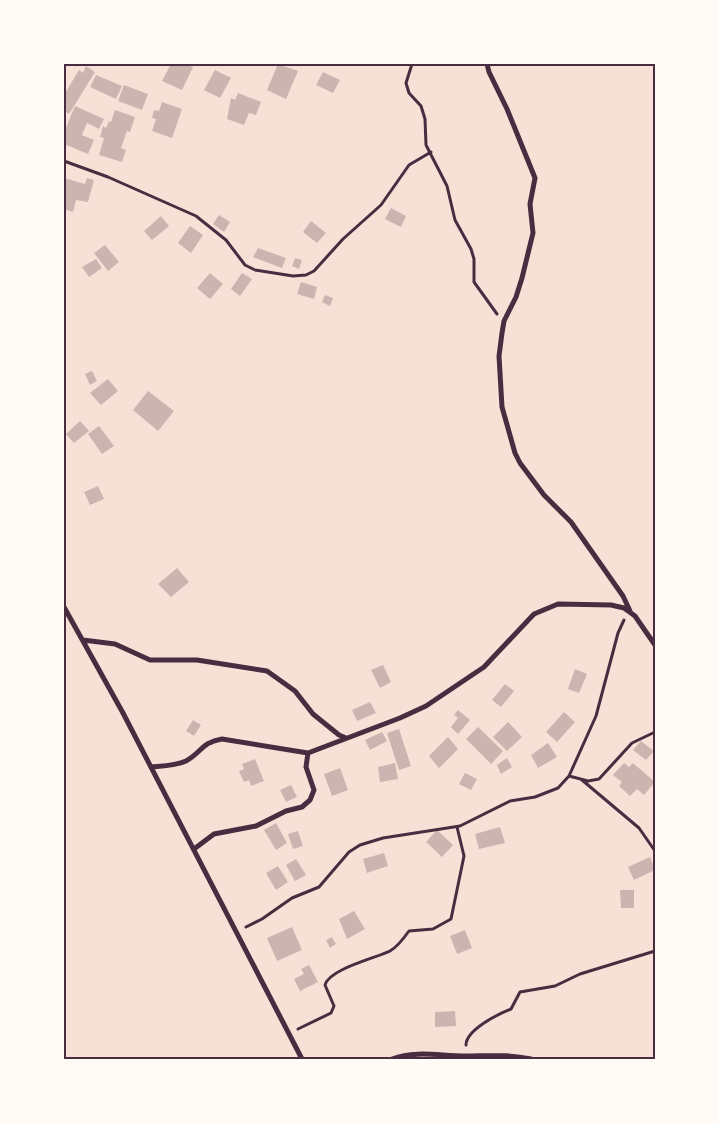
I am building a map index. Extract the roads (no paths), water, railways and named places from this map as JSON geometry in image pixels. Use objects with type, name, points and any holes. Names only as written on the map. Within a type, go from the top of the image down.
[{"type":"street","points":[[487,64],[488,72],[507,109],[535,178],[530,204],[533,233],[519,288],[503,328],[499,356],[502,407],[515,453],[544,494],[571,522],[655,645]]},
{"type":"street","points":[[151,766],[173,765],[187,761],[210,741],[222,739],[308,753],[400,718],[460,684],[484,667],[534,614],[549,606],[572,604],[611,605],[630,611]]},
{"type":"street","points":[[64,607],[151,766],[302,1059]]},
{"type":"street","points":[[83,640],[115,644],[150,660],[197,660],[267,671],[295,691],[313,714],[339,735],[346,738]]},
{"type":"street","points":[[194,849],[214,834],[256,826],[279,814],[302,806],[310,800],[314,790],[306,767],[308,753]]},
{"type":"street","points":[[392,1059],[421,1053],[467,1056],[498,1054],[531,1059]]}]
